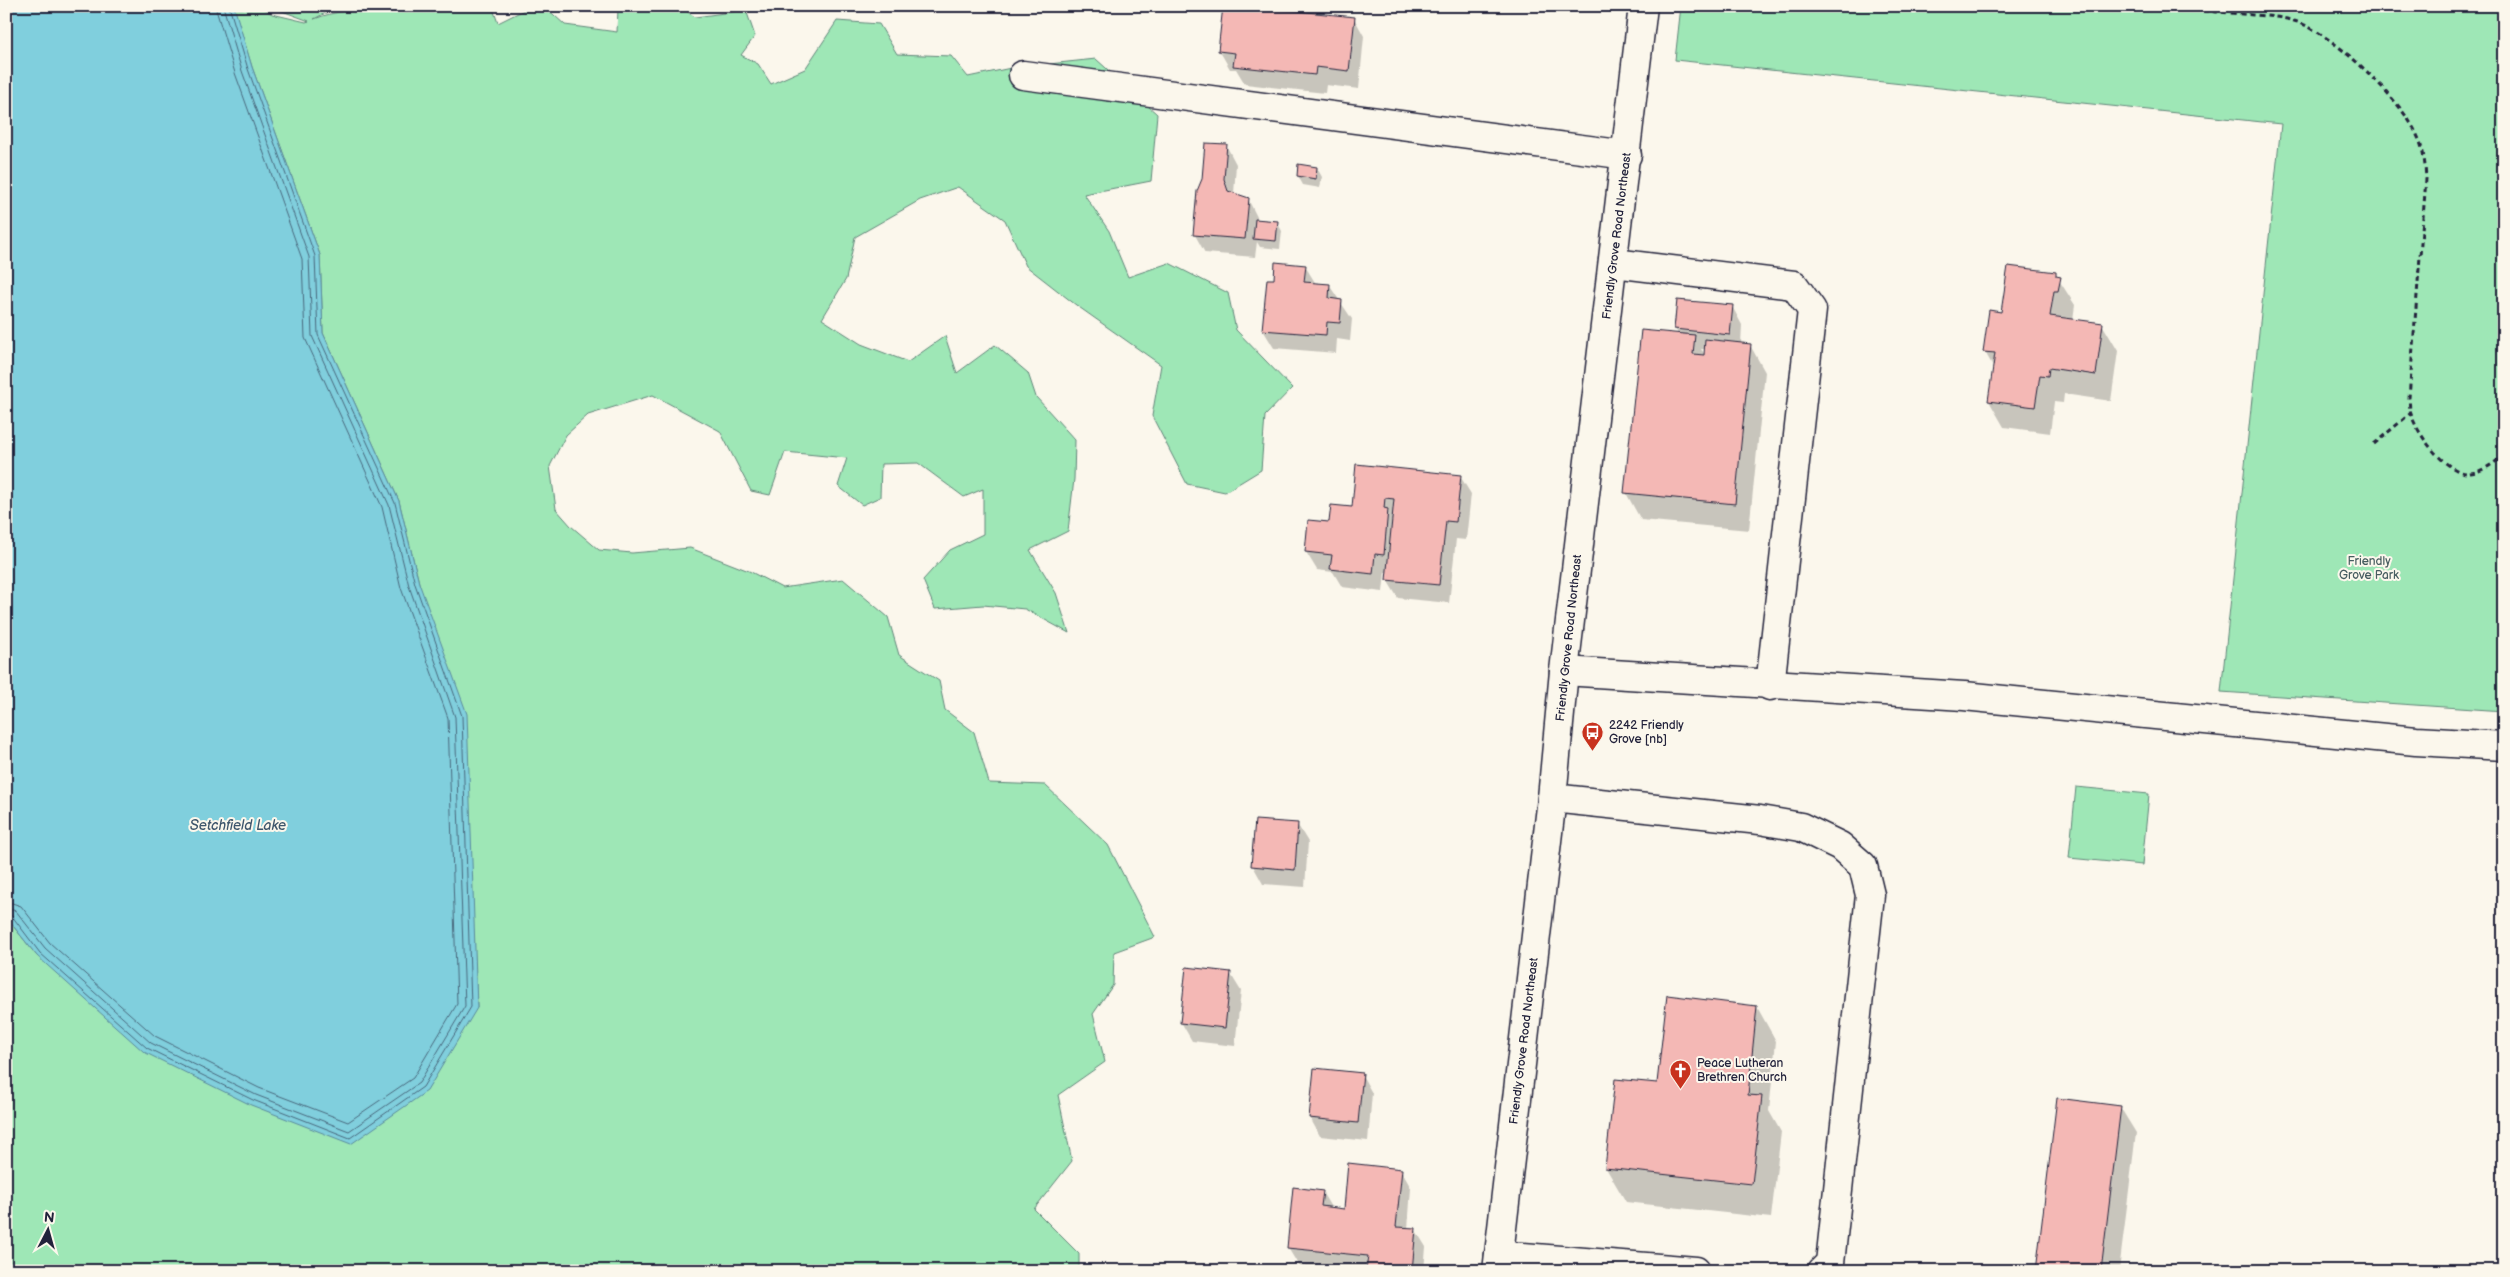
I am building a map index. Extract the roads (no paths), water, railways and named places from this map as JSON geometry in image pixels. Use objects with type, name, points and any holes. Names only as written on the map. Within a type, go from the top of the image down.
[{"type":"street","name":"Friendly Grove Road Northeast","points":[[1498,1263],[1552,798],[1564,671],[1627,156],[1643,6]]},
{"type":"street","points":[[1023,75],[1627,156]]},
{"type":"street","points":[[1614,263],[1794,285],[1812,310],[1770,686]]},
{"type":"street","points":[[1564,671],[1770,686],[1964,696],[2416,741],[2504,746]]},
{"type":"street","points":[[1552,798],[1760,820],[1801,827],[1840,846],[1863,866],[1870,895],[1830,1263],[1822,1271]]},
{"type":"street","points":[[1498,1263],[1696,1271]]},
{"type":"water","name":"Setchfield Lake","points":[[6,6],[234,6],[252,67],[320,255],[323,333],[399,501],[419,583],[467,714],[477,1008],[427,1091],[351,1144],[251,1105],[144,1052],[37,956],[6,917]]},
{"type":"place","name":"2242 Friendly Grove [nb]","points":[[1593,751]]},
{"type":"place","name":"Peace Lutheran Brethren Church","points":[[1681,1089]]},
{"type":"park label","name":"Friendly Grove Park","points":[[2369,568]]}]
